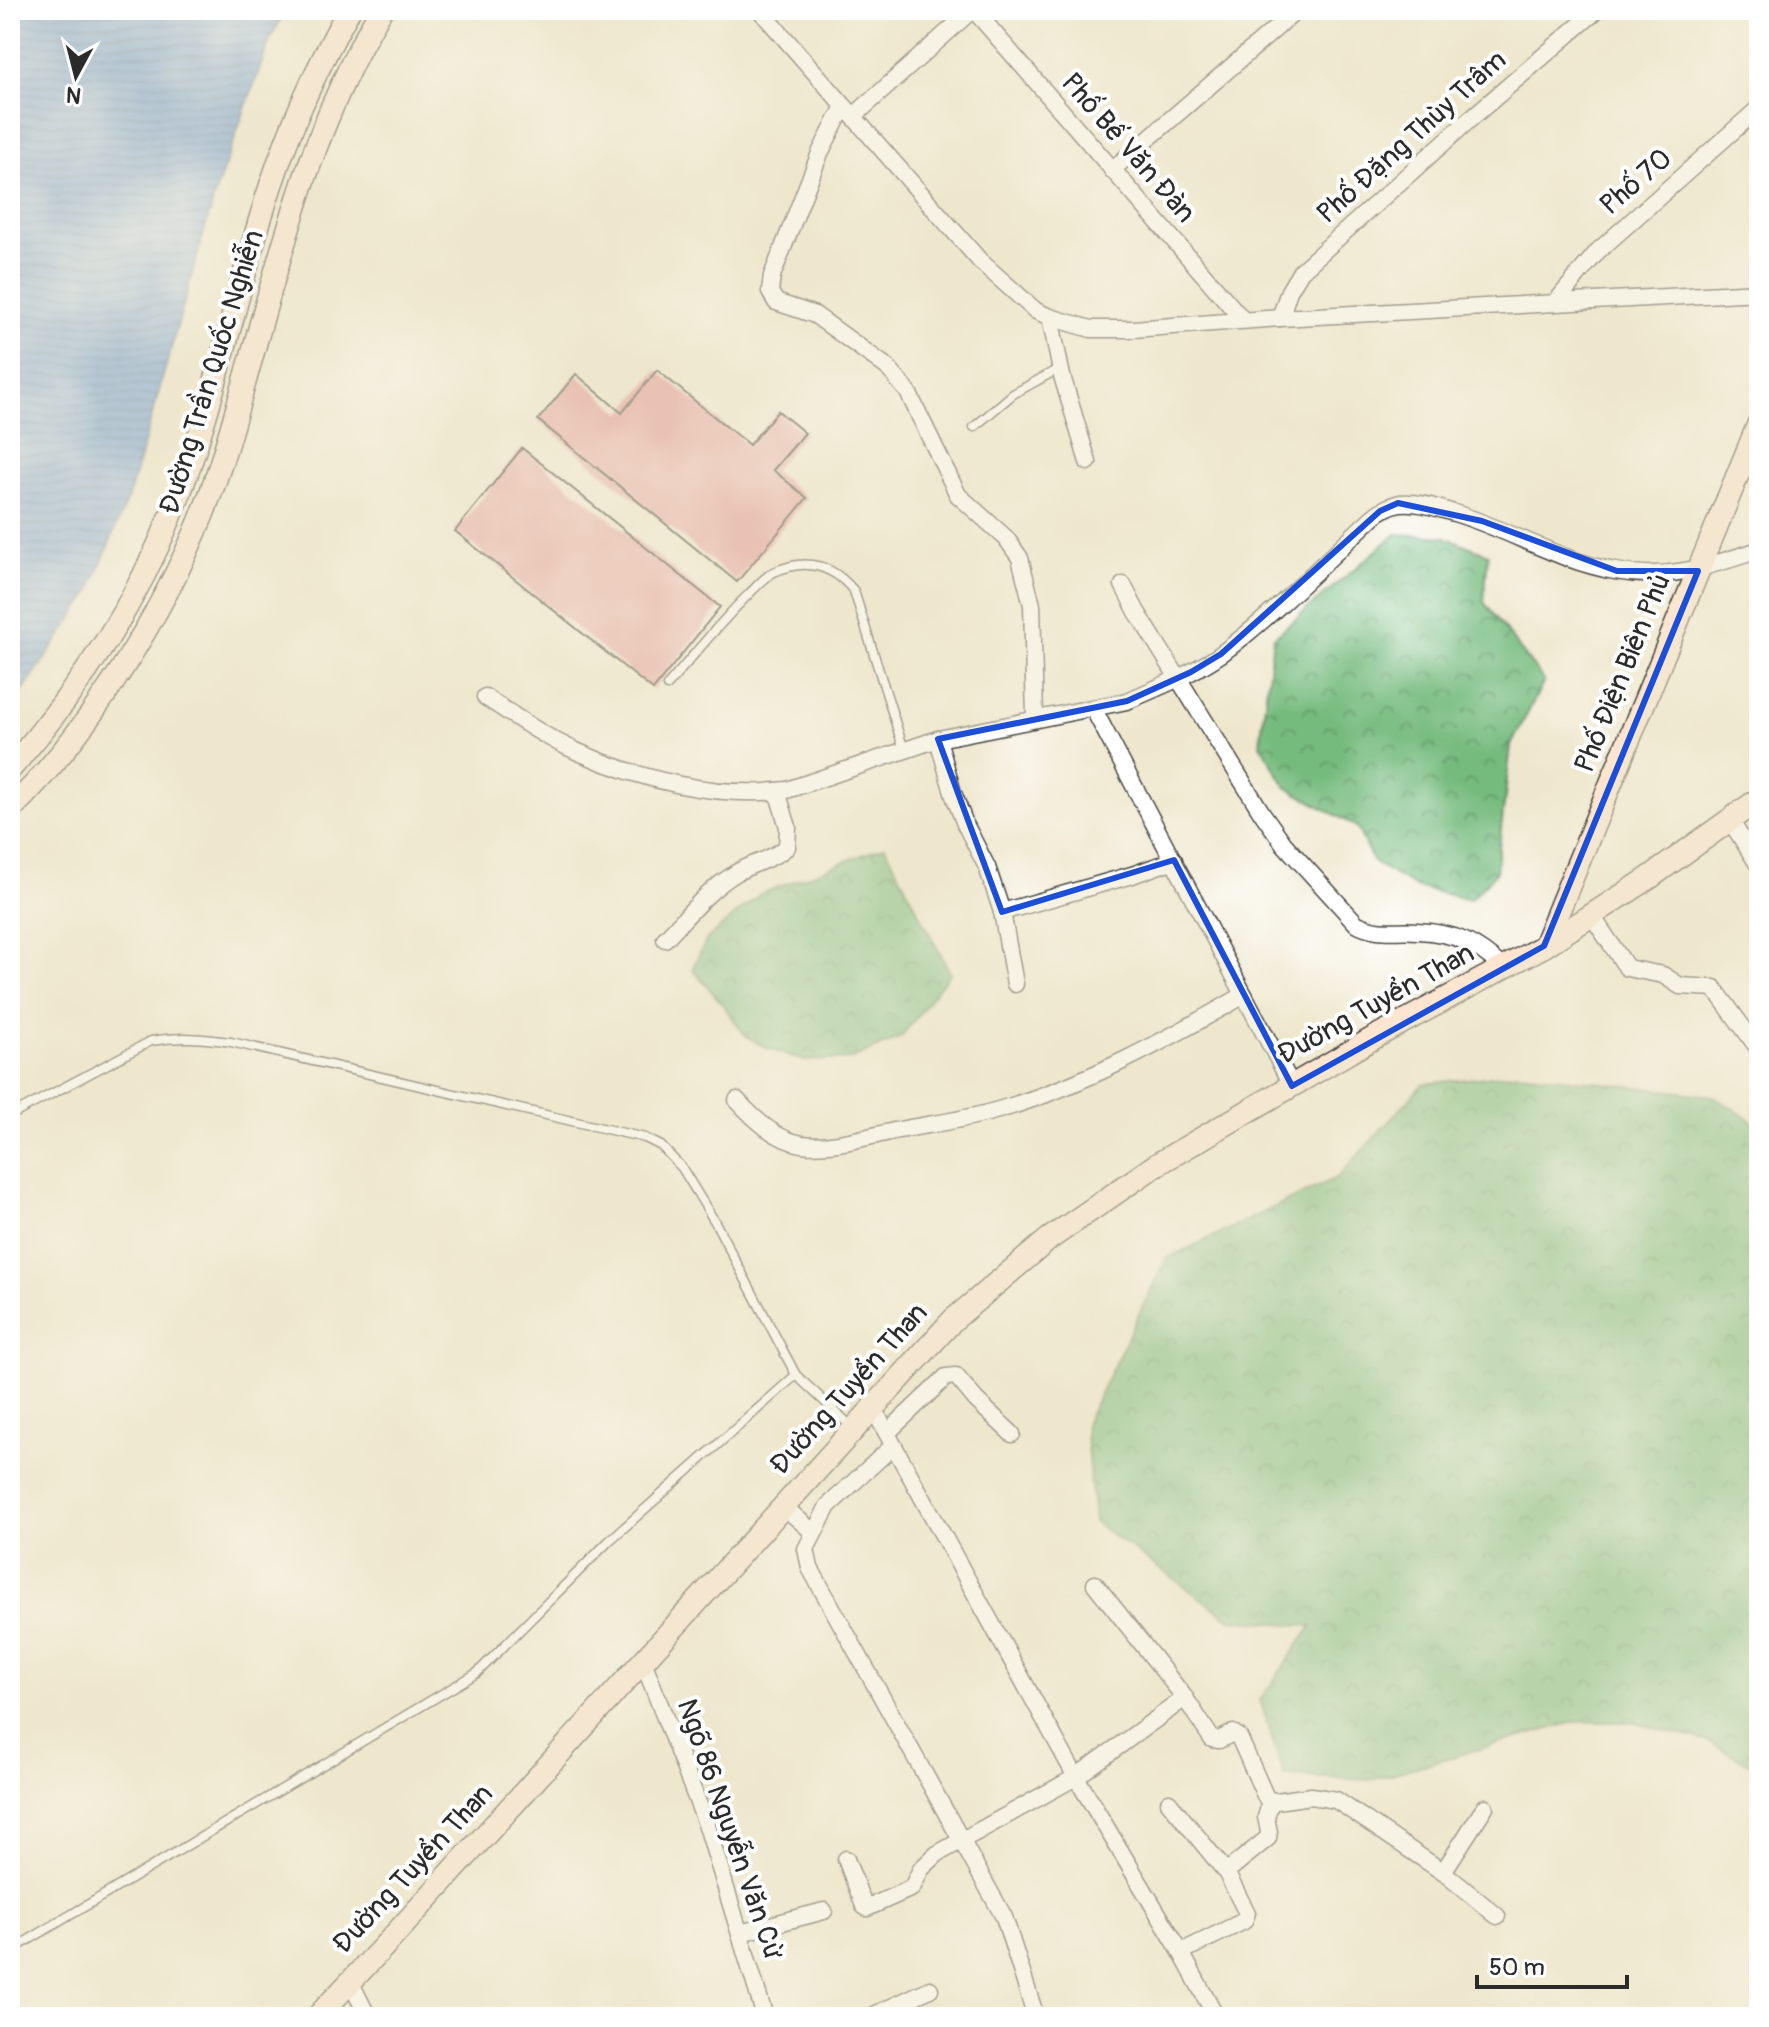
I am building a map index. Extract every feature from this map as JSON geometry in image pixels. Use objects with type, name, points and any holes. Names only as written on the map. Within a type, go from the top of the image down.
[{"type":"street","name":"Đường Trần Quốc Nghiễn","points":[[10,769],[76,686],[111,632],[172,515],[193,456],[271,183],[298,111],[349,10]]},
{"type":"street","name":"Đường Trần Quốc Nghiễn","points":[[10,810],[97,704],[134,650],[180,562],[220,468],[298,193],[324,122],[356,52],[381,10]]},
{"type":"street","points":[[760,10],[980,261],[1036,311],[1091,329],[1759,292]]},
{"type":"street","points":[[973,10],[849,111],[820,153],[772,276],[770,292],[776,302],[815,315],[887,367],[908,392],[958,495],[1006,538],[1020,558],[1032,605],[1035,718]]},
{"type":"street","name":"Phố Bế Văn Đàn","points":[[973,10],[1243,320]]},
{"type":"street","points":[[1112,170],[1297,10]]},
{"type":"street","name":"Phố Đặng Thùy Trâm","points":[[1280,318],[1289,291],[1301,271],[1597,10]]},
{"type":"street","name":"Phố 70","points":[[1555,303],[1598,251],[1759,108]]},
{"type":"street","points":[[1050,317],[1060,368],[1088,462]]},
{"type":"street","name":"Phố Điện Biên Phủ","points":[[1544,946],[1759,423]]},
{"type":"street","points":[[485,697],[576,751],[635,773],[732,793],[777,791],[938,739],[1127,701],[1179,678],[1221,654],[1373,517],[1398,503],[1434,506],[1470,517],[1578,562],[1617,571],[1655,574],[1698,571],[1759,550]]},
{"type":"street","points":[[1123,585],[1269,823],[1284,844],[1356,923],[1370,930],[1418,930],[1468,940],[1503,968]]},
{"type":"street","points":[[1093,708],[1292,1086]]},
{"type":"street","points":[[938,739],[961,814],[987,867],[1002,912],[1015,984]]},
{"type":"street","points":[[665,939],[719,884],[787,847],[788,827],[777,791]]},
{"type":"street","name":"Đường Tuyển Than","points":[[317,2017],[783,1506],[848,1424],[873,1408],[953,1320],[1049,1239],[1156,1165],[1544,946],[1649,878],[1759,799]]},
{"type":"street","points":[[1730,820],[1759,866]]},
{"type":"street","points":[[1002,912],[1174,860]]},
{"type":"street","points":[[1592,916],[1627,968],[1663,975],[1680,986],[1714,988],[1755,1044]]},
{"type":"street","points":[[737,1100],[768,1128],[802,1144],[862,1138],[993,1111],[1105,1069],[1244,995]]},
{"type":"street","points":[[1012,1434],[956,1376],[946,1377],[828,1506],[806,1549],[810,1568],[1004,1917],[1036,2017]]},
{"type":"street","points":[[873,1408],[1076,1777],[1181,1952],[1216,2017]]},
{"type":"street","points":[[783,1506],[813,1532]]},
{"type":"street","points":[[1095,1584],[1185,1698],[1212,1739],[1219,1740],[1233,1733],[1239,1737],[1267,1800],[1311,1796],[1336,1800],[1443,1872],[1497,1916]]},
{"type":"street","name":"Ngõ 86 Nguyễn Văn Cừ","points":[[643,1661],[707,1826],[765,2017]]},
{"type":"street","points":[[846,1859],[862,1903],[867,1908],[912,1888],[921,1869],[937,1854],[1076,1777],[1185,1698]]},
{"type":"street","points":[[1226,1872],[1268,1838],[1266,1817],[1271,1801]]},
{"type":"street","points":[[1169,1802],[1226,1872],[1247,1917],[1181,1952]]},
{"type":"street","points":[[1443,1872],[1485,1807]]},
{"type":"street","points":[[740,1933],[824,1911]]},
{"type":"street","points":[[350,1981],[368,2017]]},
{"type":"street","points":[[870,2017],[930,1989]]},
{"type":"lane","points":[[974,427],[1013,394],[1060,368]]},
{"type":"lane","points":[[667,686],[730,613],[770,574],[793,566],[816,565],[842,576],[854,591],[904,750]]},
{"type":"lane","points":[[10,1116],[151,1041],[197,1037],[645,1138],[661,1146],[682,1168],[715,1222],[796,1375],[848,1424]]},
{"type":"lane","points":[[10,1951],[477,1673],[609,1541],[796,1375]]},
{"type":"highlighted area","points":[[1398,503],[1482,521],[1617,571],[1698,571],[1544,946],[1292,1086],[1174,860],[1002,912],[938,739],[1127,701],[1191,672],[1221,654],[1380,511]]},
{"type":"green space","points":[[1396,534],[1445,537],[1488,554],[1484,602],[1544,681],[1511,745],[1496,872],[1470,900],[1416,887],[1373,862],[1357,827],[1286,787],[1260,744],[1273,638]]},
{"type":"green space","points":[[885,846],[950,973],[901,1037],[853,1059],[805,1061],[766,1048],[745,1035],[692,969],[707,939],[760,894]]},
{"type":"green space","points":[[1519,1073],[1714,1096],[1759,1126],[1759,1769],[1709,1742],[1631,1722],[1574,1722],[1371,1780],[1284,1776],[1260,1700],[1312,1626],[1230,1619],[1094,1522],[1085,1424],[1166,1259],[1338,1177],[1423,1084]]},
{"type":"water","points":[[10,10],[286,10],[271,37],[216,190],[131,489],[89,594],[10,710]]},
{"type":"building","points":[[657,370],[749,445],[778,411],[805,433],[773,470],[807,498],[737,582],[538,420],[576,374],[622,413]]},
{"type":"building","points":[[522,448],[720,607],[653,690],[455,531]]}]
